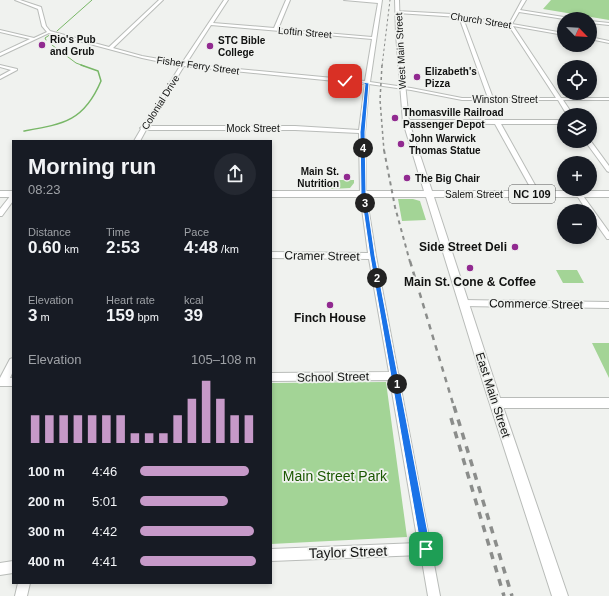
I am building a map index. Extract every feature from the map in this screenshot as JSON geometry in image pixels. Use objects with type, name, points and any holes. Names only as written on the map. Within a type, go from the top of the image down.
[{"type":"main road","name":"West Main Street","points":[[397,0],[402,87],[406,122],[428,194]]},
{"type":"main road","points":[[0,194],[12,195]]},
{"type":"main road","name":"NC 109","points":[[272,194],[363,194]]},
{"type":"main road","name":"Salem Street","points":[[363,194],[557,194]]},
{"type":"main road","name":"East Main Street","points":[[428,194],[560,596]]},
{"type":"main road","name":"Salem Street","points":[[597,194],[609,194]]},
{"type":"street","points":[[0,55],[49,32],[44,26],[40,8],[17,0]]},
{"type":"street","points":[[110,48],[160,0]]},
{"type":"street","name":"Colonial Drive","points":[[137,140],[183,65],[226,0]]},
{"type":"street","points":[[276,29],[288,0]]},
{"type":"street","points":[[346,0],[380,1]]},
{"type":"street","points":[[524,0],[510,25],[557,95]]},
{"type":"street","name":"West Main Street","points":[[363,194],[362,132],[367,83],[380,1]]},
{"type":"street","points":[[518,11],[557,17]]},
{"type":"street","name":"Church Street","points":[[397,12],[446,14],[557,33]]},
{"type":"street","points":[[461,17],[491,99]]},
{"type":"street","points":[[597,23],[609,24]]},
{"type":"street","name":"Loftin Street","points":[[211,24],[374,38]]},
{"type":"street","points":[[0,31],[34,39]]},
{"type":"street","name":"Fisher Ferry Street","points":[[49,32],[183,65],[402,87]]},
{"type":"street","points":[[597,39],[609,42]]},
{"type":"street","points":[[0,66],[15,70],[0,78]]},
{"type":"street","name":"Winston Street","points":[[402,87],[458,99],[557,99]]},
{"type":"street","name":"Winston Street","points":[[597,99],[609,99]]},
{"type":"street","points":[[406,122],[557,122]]},
{"type":"street","points":[[497,122],[537,194]]},
{"type":"street","name":"Mock Street","points":[[143,128],[295,128],[362,132]]},
{"type":"street","points":[[593,148],[609,170]]},
{"type":"street","points":[[363,194],[372,256],[434,596]]},
{"type":"street","points":[[0,214],[12,196]]},
{"type":"street","points":[[580,196],[609,237]]},
{"type":"street","name":"Cramer Street","points":[[272,255],[372,256]]},
{"type":"street","name":"Commerce Street","points":[[463,303],[609,305]]},
{"type":"street","points":[[5,382],[12,364]]},
{"type":"street","name":"School Street","points":[[272,377],[395,376]]},
{"type":"street","points":[[496,403],[609,403]]},
{"type":"street","name":"Taylor Street","points":[[272,555],[426,549]]},
{"type":"street","points":[[0,569],[12,567]]},
{"type":"street","points":[[21,596],[24,584]]},
{"type":"green space","points":[[551,0],[609,0],[609,20],[597,18],[597,12],[561,12],[543,9]]},
{"type":"green space","points":[[331,180],[354,180],[354,183],[350,188],[331,189]]},
{"type":"green space","points":[[398,199],[413,199],[420,201],[426,220],[402,221]]},
{"type":"green space","points":[[556,270],[577,270],[584,283],[563,283]]},
{"type":"green space","points":[[592,343],[609,343],[609,378]]},
{"type":"green space","name":"Main Street Park","points":[[386,382],[407,537],[272,544],[272,383]]},
{"type":"waterway","points":[[57,31],[92,0]]},
{"type":"waterway","points":[[46,40],[45,38],[51,34]]},
{"type":"waterway","points":[[52,45],[76,63],[84,66]]},
{"type":"waterway","points":[[24,131],[61,123],[80,113],[87,105],[101,81],[98,71],[81,65]]},
{"type":"railway","points":[[382,66],[390,0]]},
{"type":"railway","points":[[382,65],[380,100],[384,151]]},
{"type":"railway","points":[[384,150],[395,207],[410,262]]},
{"type":"railway","points":[[410,261],[454,407]]},
{"type":"railway","points":[[454,406],[512,596]]},
{"type":"railway","points":[[451,418],[504,596]]},
{"type":"place","name":"Rio's Pub and Grub","points":[[42,45]]},
{"type":"place","name":"STC Bible College","points":[[210,46]]},
{"type":"place","name":"Elizabeth's Pizza","points":[[417,77]]},
{"type":"place","name":"Thomasville Railroad Passenger Depot","points":[[395,118]]},
{"type":"place","name":"John Warwick Thomas Statue","points":[[401,144]]},
{"type":"place","name":"Main St. Nutrition","points":[[347,177]]},
{"type":"place","name":"The Big Chair","points":[[407,178]]},
{"type":"place","name":"Side Street Deli","points":[[515,247]]},
{"type":"place","name":"Main St. Cone & Coffee","points":[[470,268]]},
{"type":"place","name":"Finch House","points":[[330,305]]},
{"type":"route","points":[[345,81],[367,83],[362,132],[363,194],[372,256],[426,549]]}]
